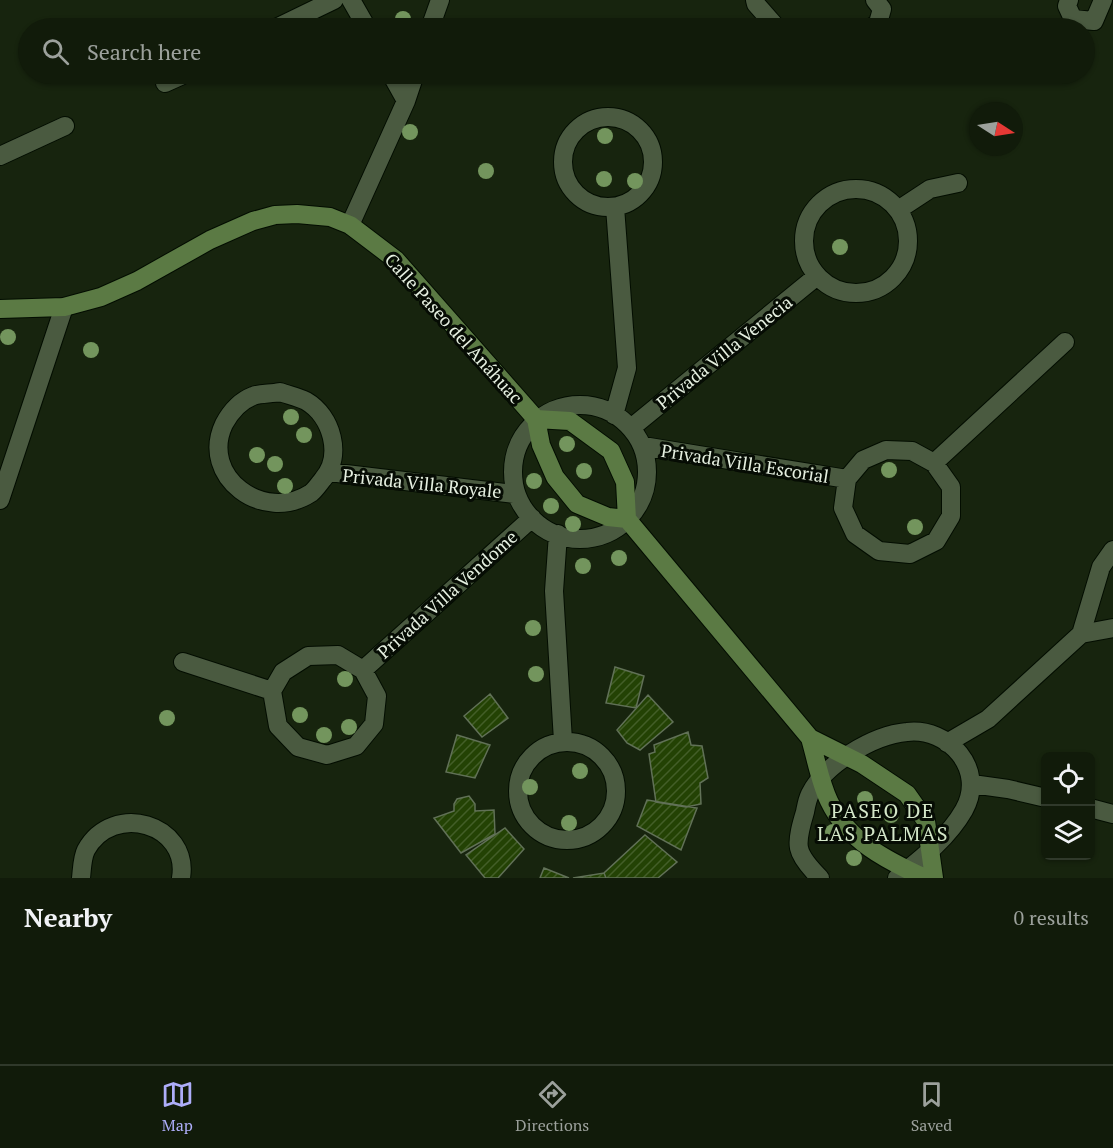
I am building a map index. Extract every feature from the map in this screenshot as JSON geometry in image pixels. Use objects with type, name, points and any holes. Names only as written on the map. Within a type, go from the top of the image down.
[{"type":"street","points":[[297,18],[334,0]]},
{"type":"street","points":[[351,0],[361,18]]},
{"type":"street","points":[[434,18],[440,0]]},
{"type":"street","points":[[755,0],[768,18]]},
{"type":"street","points":[[875,0],[882,9],[879,18]]},
{"type":"street","points":[[1068,0],[1067,6],[1073,18]]},
{"type":"street","points":[[1095,19],[1103,0]]},
{"type":"street","points":[[396,84],[405,101]]},
{"type":"street","points":[[350,225],[411,84]]},
{"type":"street","points":[[601,116],[625,118],[644,132],[653,154],[651,178],[637,197],[615,207],[592,205],[573,191],[563,169],[565,145],[579,126],[601,116]]},
{"type":"street","points":[[0,156],[65,126]]},
{"type":"street","points":[[898,210],[930,189],[958,183]]},
{"type":"street","points":[[862,189],[882,195],[898,210],[906,227],[907,247],[901,266],[889,281],[871,290],[852,293],[833,288],[817,276],[806,258],[803,237],[809,216],[822,200],[841,190],[862,189]]},
{"type":"street","points":[[614,415],[627,368],[615,207]]},
{"type":"street","name":"Calle Paseo del Anáhuac","points":[[0,309],[64,307],[110,293],[137,281],[210,240],[253,221],[275,215],[330,217],[350,225],[396,260],[536,419],[541,445],[555,477],[578,504],[608,517],[627,519],[625,482],[611,450],[570,421],[536,419]]},
{"type":"street","name":"Privada Villa Venecia","points":[[631,428],[817,276]]},
{"type":"street","points":[[0,500],[64,307]]},
{"type":"street","points":[[934,463],[1065,342]]},
{"type":"street","name":"Privada Villa Royale","points":[[280,392],[306,401],[326,420],[334,446],[329,472],[311,493],[286,503],[258,501],[234,486],[229,479],[220,463],[218,436],[230,412],[252,396],[280,392]]},
{"type":"street","points":[[566,406],[591,406],[614,415],[631,428],[643,446],[648,463],[649,482],[644,499],[618,527],[600,536],[579,538],[558,534],[532,519],[514,494],[510,471],[514,449],[525,429],[536,419],[566,406]]},
{"type":"street","name":"Privada Villa Escorial","points":[[643,446],[847,479]]},
{"type":"street","name":"Privada Villa Escorial","points":[[886,450],[912,451],[934,463],[951,487],[951,516],[936,541],[910,554],[879,551],[855,534],[843,507],[847,479],[863,460],[886,450]]},
{"type":"street","name":"Privada Villa Royale","points":[[329,472],[514,494]]},
{"type":"street","name":"Privada Villa Vendome","points":[[363,670],[532,519]]},
{"type":"street","points":[[627,519],[810,738],[846,756],[907,794],[926,821],[934,878]]},
{"type":"street","points":[[558,534],[554,591],[563,741]]},
{"type":"street","points":[[947,743],[988,719],[1081,634],[1101,567],[1113,550]]},
{"type":"street","points":[[1081,634],[1113,628]]},
{"type":"street","name":"Privada Villa Vendome","points":[[338,655],[363,670],[377,696],[374,724],[356,746],[327,755],[298,747],[278,726],[272,691],[283,672],[308,656],[338,655]]},
{"type":"street","points":[[183,662],[272,691]]},
{"type":"street","points":[[811,875],[799,849],[809,795],[821,778],[846,756],[868,743],[909,731],[928,734],[947,743],[962,756],[969,768],[972,784],[965,808],[952,826],[921,860],[902,874]]},
{"type":"street","points":[[810,738],[828,799],[838,819],[867,848],[902,874],[925,878]]},
{"type":"street","points":[[563,741],[593,748],[613,771],[616,802],[600,829],[572,841],[541,834],[521,811],[518,780],[534,753],[563,741]]},
{"type":"street","points":[[972,784],[1041,797]]},
{"type":"street","points":[[1095,809],[1113,814]]},
{"type":"street","points":[[81,878],[85,851],[102,831],[127,822],[153,826],[174,843],[183,868],[181,878]]},
{"type":"building","points":[[615,667],[644,676],[636,708],[606,703]]},
{"type":"building","points":[[490,694],[508,718],[482,737],[464,716]]},
{"type":"building","points":[[648,695],[673,722],[640,750],[627,743],[617,730]]},
{"type":"building","points":[[688,732],[691,745],[702,746],[708,778],[700,783],[701,804],[686,807],[656,802],[649,754],[655,752],[654,745]]},
{"type":"building","points":[[457,735],[490,745],[475,778],[446,772]]},
{"type":"building","points":[[469,796],[475,804],[475,811],[494,810],[495,834],[461,853],[434,818],[454,811],[457,799]]},
{"type":"building","points":[[647,800],[697,808],[681,850],[637,826]]},
{"type":"building","points":[[505,828],[524,849],[498,878],[485,878],[466,855]]},
{"type":"building","points":[[645,835],[677,862],[658,878],[606,878],[604,873]]},
{"type":"building","points":[[544,868],[569,878],[540,878]]},
{"type":"building","points":[[604,873],[606,878],[573,878]]},
{"type":"district","name":"PASEO DE LAS PALMAS","points":[[883,822]]}]
